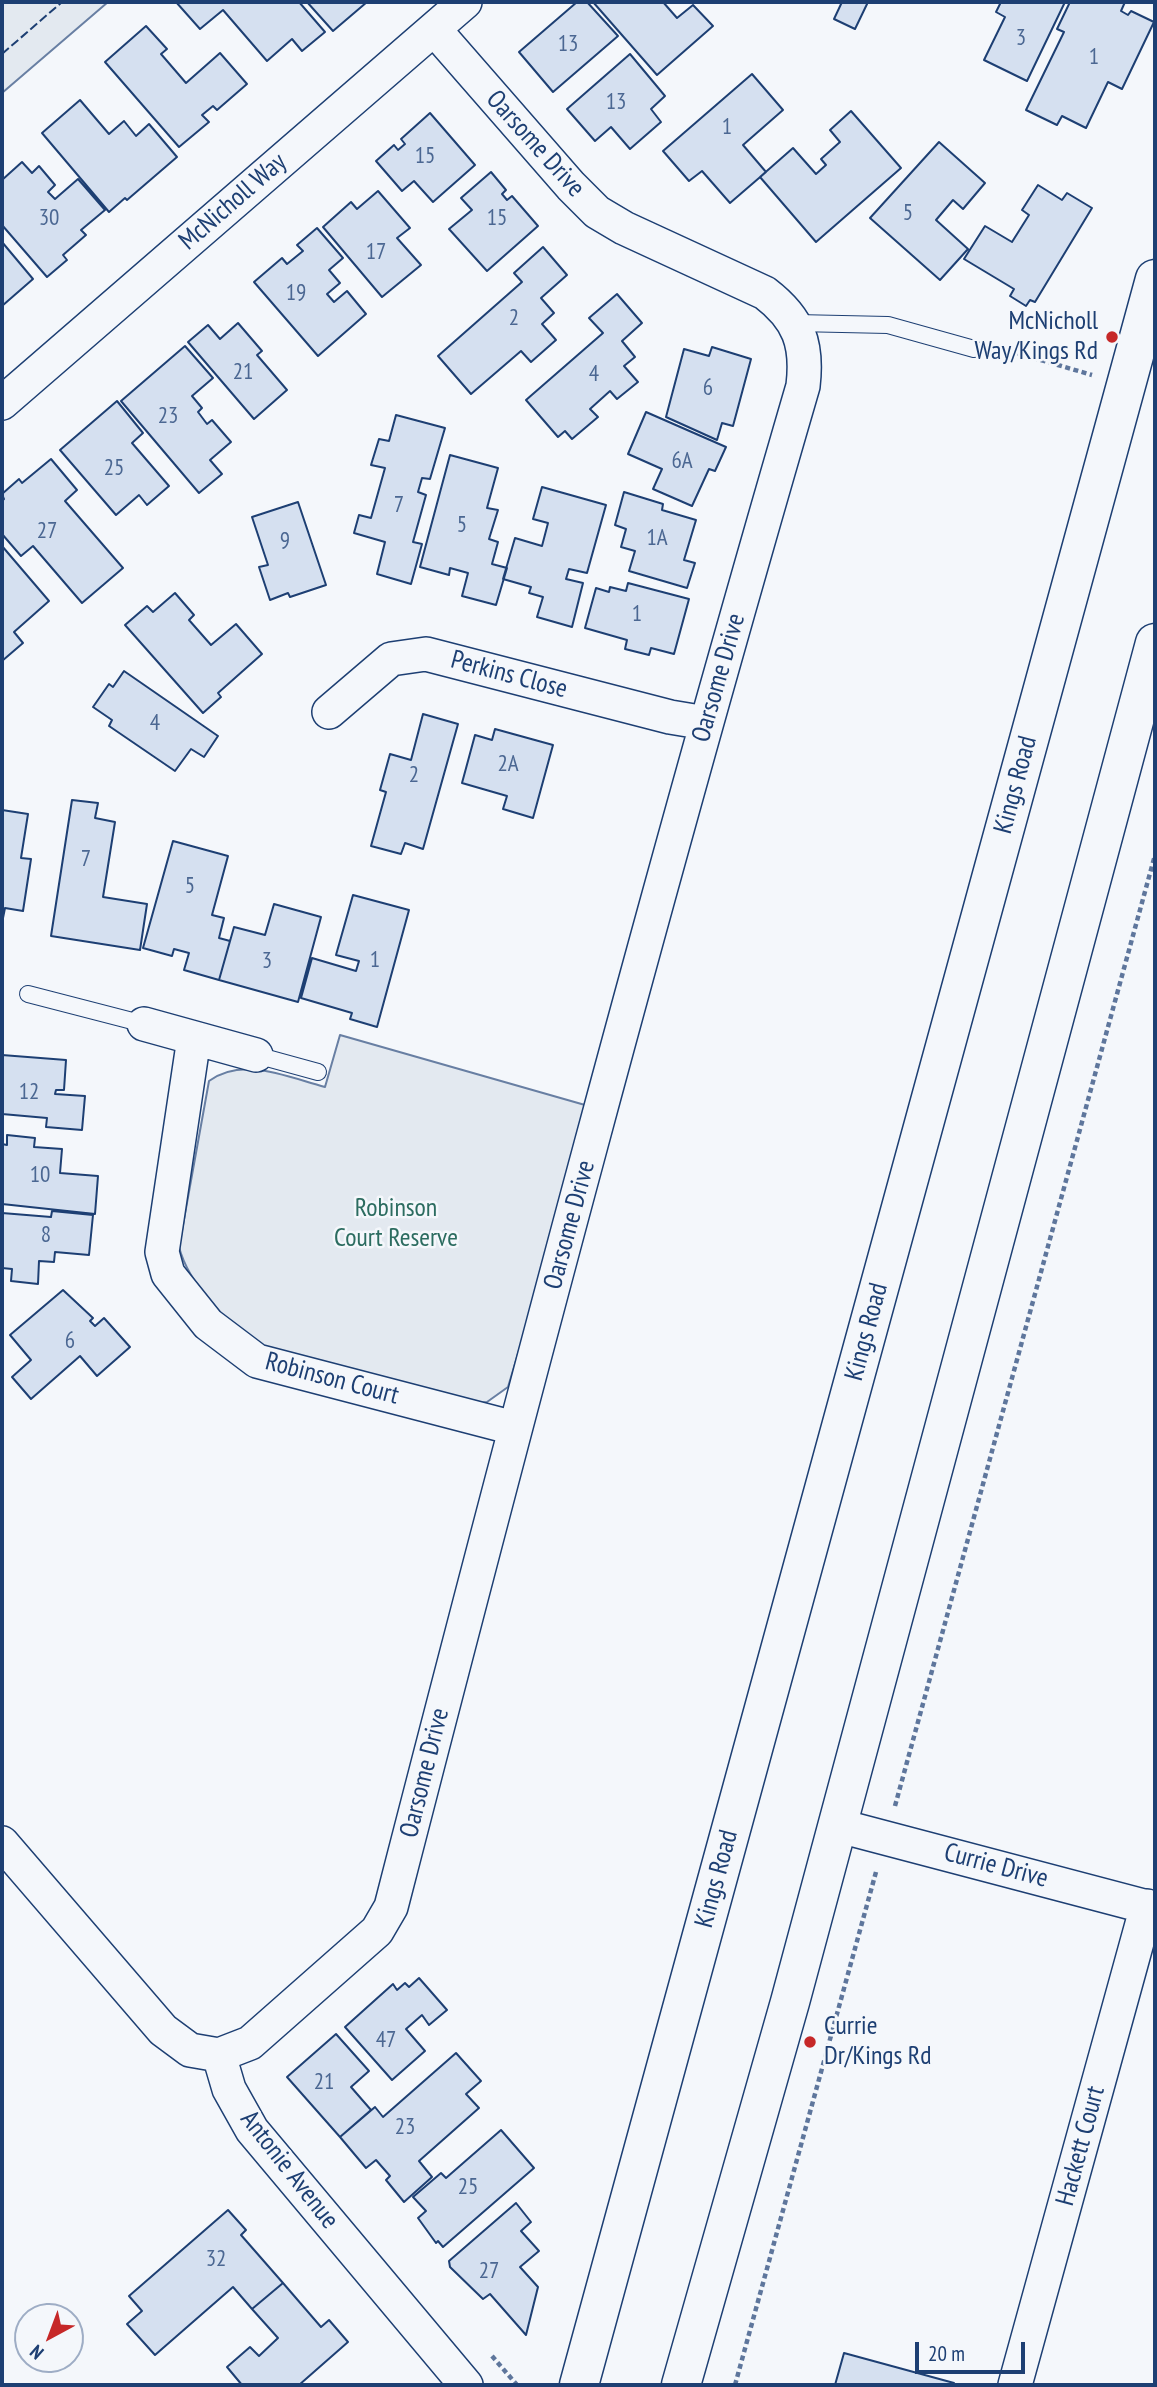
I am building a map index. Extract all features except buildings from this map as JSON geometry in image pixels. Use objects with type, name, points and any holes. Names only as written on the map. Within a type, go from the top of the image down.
[{"type":"main road","name":"Kings Road","points":[[579,2385],[1155,279]]},
{"type":"main road","points":[[681,2385],[790,2002],[1155,643]]},
{"type":"street","name":"McNicholl Way","points":[[2,403],[466,2]]},
{"type":"street","name":"Oarsome Drive","points":[[219,2055],[250,2043],[377,1931],[391,1907],[514,1428],[706,723],[803,386],[806,361],[802,336],[796,323],[782,306],[751,284],[624,228],[597,212],[570,186],[434,29]]},
{"type":"street","name":"Perkins Close","points":[[329,712],[391,659],[426,654],[670,717],[706,723]]},
{"type":"street","points":[[144,1024],[256,1055]]},
{"type":"street","name":"Robinson Court","points":[[194,1038],[162,1252],[168,1275],[208,1324],[257,1361],[514,1428]]},
{"type":"street","name":"Currie Drive","points":[[836,1825],[1151,1908]]},
{"type":"street","points":[[2,1843],[163,2030],[190,2050],[219,2055]]},
{"type":"street","name":"Hackett Court","points":[[1014,2385],[1151,1908]]},
{"type":"street","name":"Antonie Avenue","points":[[219,2055],[229,2089],[252,2130],[466,2385]]},
{"type":"lane","points":[[796,323],[888,325],[974,349]]},
{"type":"lane","points":[[28,994],[144,1024]]},
{"type":"lane","points":[[256,1055],[318,1072]]},
{"type":"path","points":[[974,349],[1002,348],[1097,377],[1124,391]]},
{"type":"path","points":[[735,2385],[1155,855]]},
{"type":"green space","points":[[2,2],[108,2],[2,93]]},
{"type":"green space","name":"Robinson Court Reserve","points":[[340,1035],[592,1107],[508,1387],[487,1402],[467,1405],[258,1345],[234,1326],[211,1302],[184,1261],[179,1247],[209,1081],[236,1070],[251,1069],[281,1074],[325,1087]]},
{"type":"fence","points":[[2,54],[62,2]]},
{"type":"place","name":"McNicholl Way/Kings Rd","points":[[1112,337]]},
{"type":"place","name":"Currie Dr/Kings Rd","points":[[810,2042]]}]
